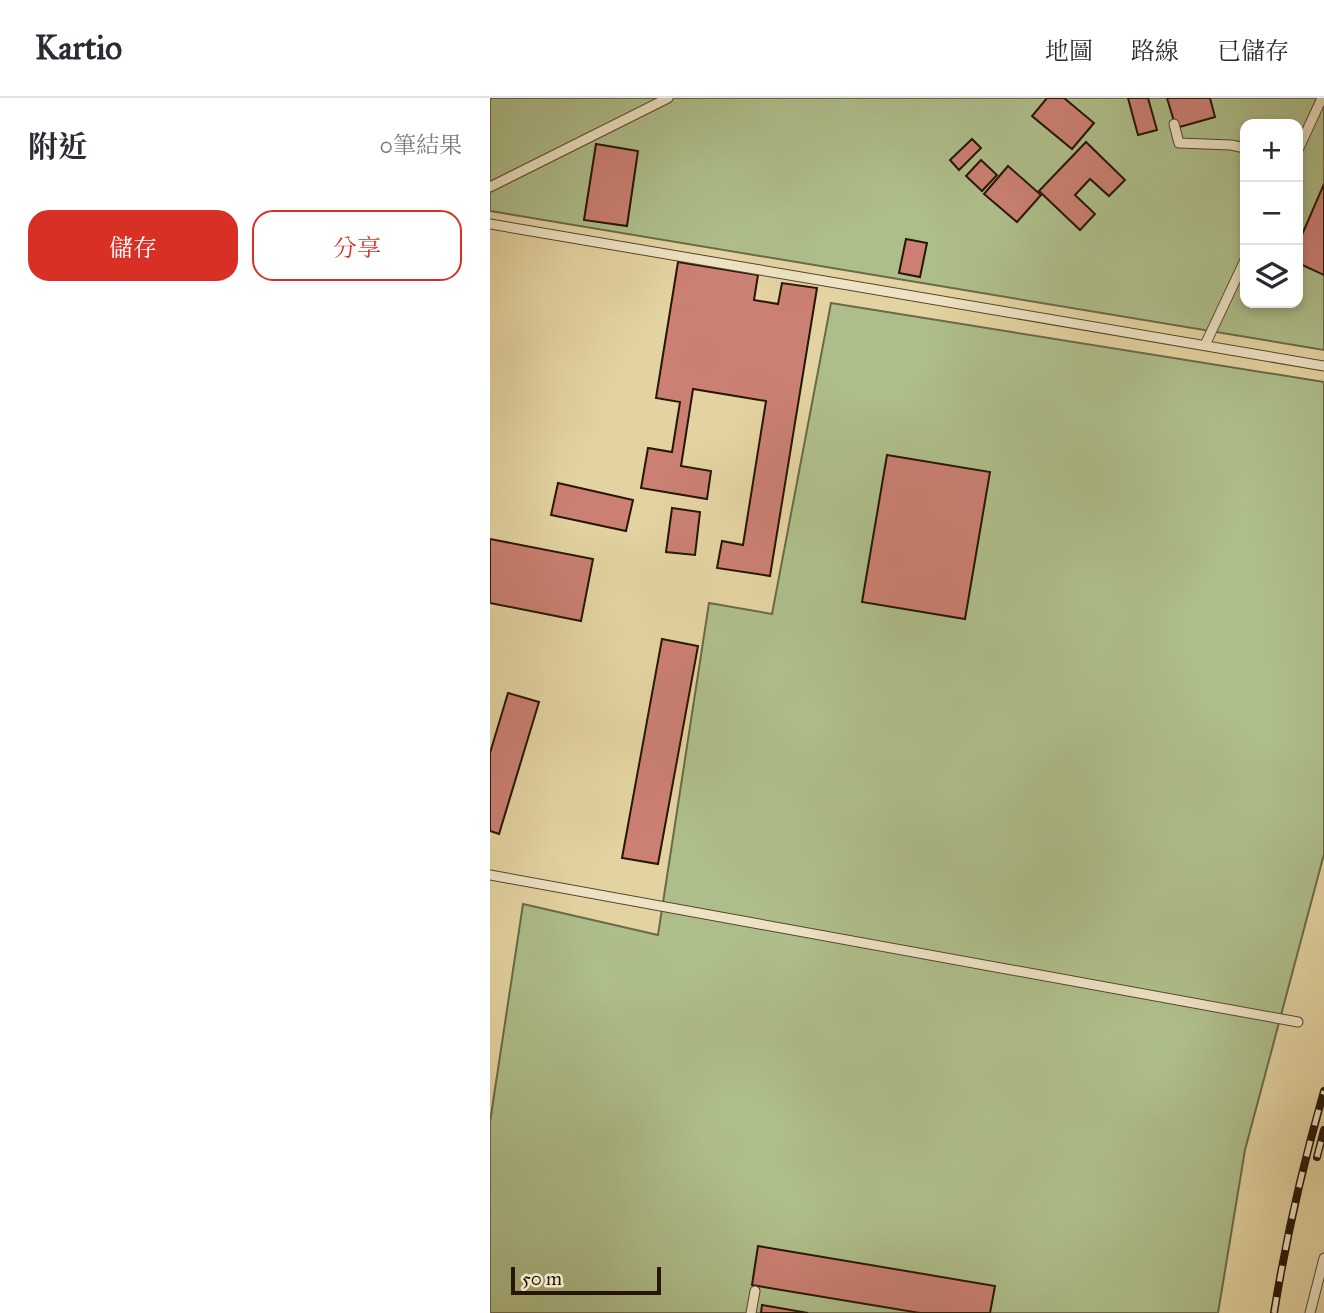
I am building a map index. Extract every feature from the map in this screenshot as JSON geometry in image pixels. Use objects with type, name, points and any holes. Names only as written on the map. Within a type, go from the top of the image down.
[{"type":"lane","points":[[490,187],[668,98]]},
{"type":"lane","points":[[1303,139],[1322,98]]},
{"type":"lane","points":[[1174,124],[1179,143],[1240,147]]},
{"type":"lane","points":[[490,224],[1324,366]]},
{"type":"lane","points":[[1205,345],[1240,271]]},
{"type":"lane","points":[[490,875],[1298,1022]]},
{"type":"lane","points":[[1310,1313],[1324,1258]]},
{"type":"lane","points":[[751,1313],[755,1291]]},
{"type":"green space","points":[[490,98],[1324,98],[1324,350],[490,211]]},
{"type":"green space","points":[[831,303],[1324,382],[1324,854],[1245,1150],[1218,1313],[490,1313],[490,1122],[523,904],[658,935],[709,603],[772,614]]},
{"type":"building","points":[[1047,98],[1064,98],[1094,123],[1072,149],[1032,116]]},
{"type":"building","points":[[1128,98],[1148,98],[1157,130],[1138,135]]},
{"type":"building","points":[[1167,98],[1210,98],[1215,117],[1176,128]]},
{"type":"building","points":[[972,139],[981,148],[959,170],[950,160]]},
{"type":"building","points":[[1086,142],[1125,180],[1109,196],[1090,179],[1075,195],[1095,214],[1080,230],[1039,191]]},
{"type":"building","points":[[596,144],[638,151],[627,226],[584,220]]},
{"type":"building","points":[[981,160],[997,175],[982,191],[966,176]]},
{"type":"building","points":[[1008,166],[1041,195],[1017,222],[984,194]]},
{"type":"building","points":[[1324,184],[1324,275],[1303,265],[1303,232]]},
{"type":"building","points":[[906,239],[927,243],[920,277],[899,273]]},
{"type":"building","points":[[678,262],[758,275],[754,300],[778,304],[782,283],[817,288],[770,576],[717,568],[722,541],[743,545],[766,401],[693,389],[681,466],[711,471],[707,499],[641,488],[648,448],[672,452],[680,402],[656,398]]},
{"type":"building","points":[[887,455],[990,472],[965,619],[862,602]]},
{"type":"building","points":[[558,483],[633,500],[626,531],[551,515]]},
{"type":"building","points":[[672,508],[700,512],[695,555],[666,552]]},
{"type":"building","points":[[490,539],[593,559],[581,621],[490,603]]},
{"type":"building","points":[[662,639],[698,646],[658,864],[622,858]]},
{"type":"building","points":[[508,693],[539,702],[499,834],[490,831],[490,753]]},
{"type":"building","points":[[758,1246],[995,1286],[990,1313],[920,1313],[752,1285]]},
{"type":"building","points":[[762,1305],[808,1313],[761,1313]]},
{"type":"railway","points":[[1274,1313],[1296,1201],[1324,1091]]},
{"type":"railway","points":[[1317,1157],[1324,1130]]}]
